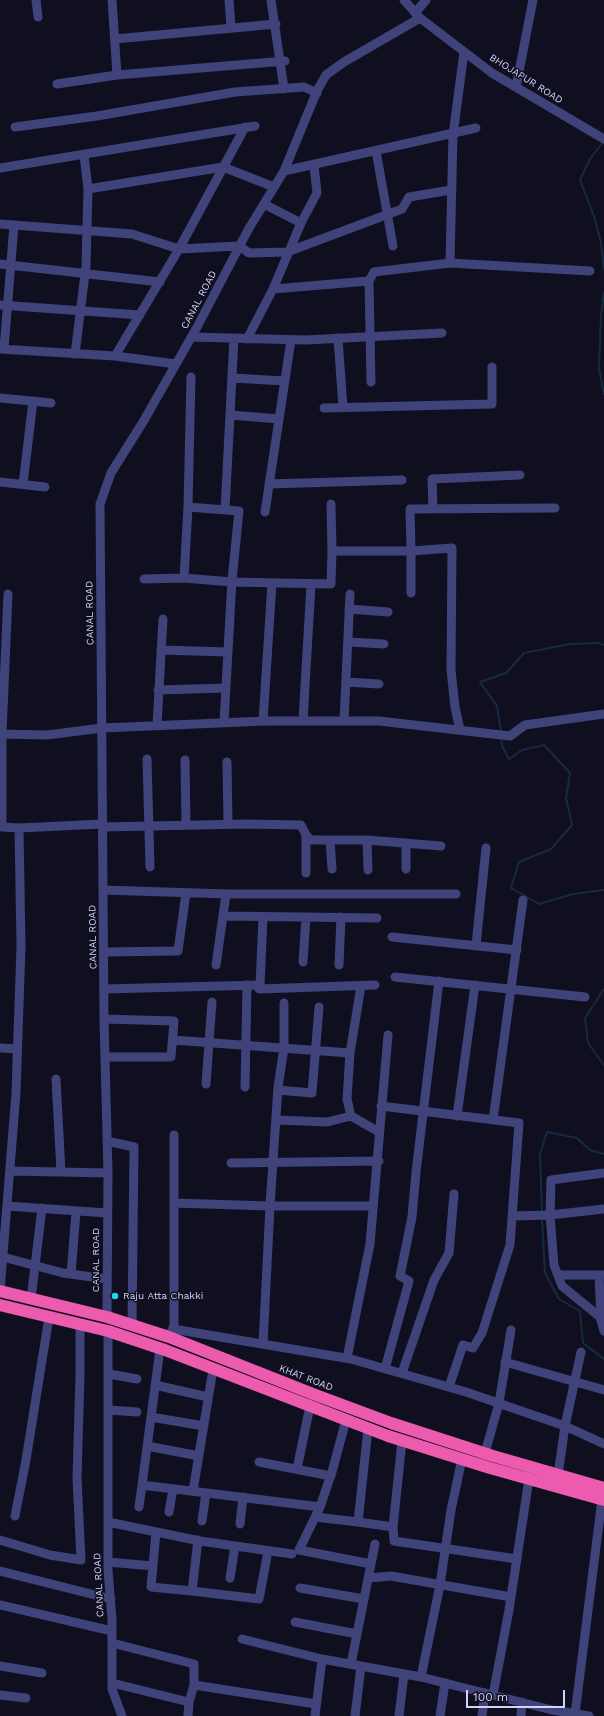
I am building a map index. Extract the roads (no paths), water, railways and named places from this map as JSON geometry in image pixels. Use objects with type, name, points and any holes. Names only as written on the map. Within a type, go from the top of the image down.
[{"type":"highway","name":"KHAT ROAD","points":[[0,1291],[107,1317],[133,1326],[171,1333],[350,1408],[485,1453],[603,1496]]},
{"type":"highway","name":"KHAT ROAD","points":[[0,1306],[108,1331],[160,1349],[402,1441],[529,1479],[555,1478]]},
{"type":"highway","points":[[107,1317],[108,1331]]},
{"type":"highway","points":[[346,1420],[350,1408]]},
{"type":"highway","points":[[462,1459],[465,1447]]},
{"type":"street","points":[[36,0],[38,17]]},
{"type":"street","points":[[112,0],[117,75]]},
{"type":"street","points":[[229,0],[231,28]]},
{"type":"street","points":[[271,0],[282,61],[284,89]]},
{"type":"street","name":"BHOJAPUR ROAD","points":[[404,0],[418,15],[492,73],[600,137]]},
{"type":"street","name":"CANAL ROAD","points":[[107,1317],[108,1173],[104,1019],[100,504],[111,473],[176,364],[239,246],[284,171],[326,75],[418,15],[426,0]]},
{"type":"street","points":[[516,87],[533,0]]},
{"type":"street","points":[[115,39],[276,24]]},
{"type":"street","points":[[450,263],[453,133],[464,52]]},
{"type":"street","points":[[57,84],[117,75],[282,61]]},
{"type":"street","points":[[15,127],[97,116],[235,92],[304,87],[317,93]]},
{"type":"street","points":[[0,168],[250,127],[223,167],[179,249],[115,356]]},
{"type":"street","points":[[284,171],[476,128]]},
{"type":"street","points":[[376,151],[393,246]]},
{"type":"street","points":[[75,354],[85,274],[87,230],[88,190],[84,155]]},
{"type":"street","points":[[246,339],[273,289],[300,223],[317,194],[314,165]]},
{"type":"street","points":[[88,190],[223,167],[274,187]]},
{"type":"street","points":[[0,224],[132,234],[179,249],[239,246],[249,253],[288,251],[402,209],[409,197],[451,190]]},
{"type":"street","points":[[264,204],[300,223]]},
{"type":"street","points":[[14,225],[4,305],[2,349],[115,356],[176,364]]},
{"type":"street","points":[[371,382],[368,281],[374,272],[450,263],[590,271]]},
{"type":"street","points":[[0,264],[160,282]]},
{"type":"street","points":[[273,289],[368,281]]},
{"type":"street","points":[[4,305],[140,315]]},
{"type":"street","points":[[191,337],[291,340],[442,332]]},
{"type":"street","points":[[225,510],[234,338]]},
{"type":"street","points":[[338,338],[343,408]]},
{"type":"street","points":[[265,512],[291,340]]},
{"type":"street","points":[[324,408],[492,404],[492,367]]},
{"type":"street","points":[[184,578],[188,507],[191,377]]},
{"type":"street","points":[[232,378],[285,381]]},
{"type":"street","points":[[0,398],[51,402]]},
{"type":"street","points":[[24,484],[32,401]]},
{"type":"street","points":[[230,415],[279,419]]},
{"type":"street","points":[[432,509],[432,479],[520,475]]},
{"type":"street","points":[[269,484],[402,480]]},
{"type":"street","points":[[0,482],[45,487]]},
{"type":"street","points":[[144,579],[184,578],[232,582],[331,584],[331,504]]},
{"type":"street","points":[[188,507],[239,511],[232,582],[224,722]]},
{"type":"street","points":[[411,593],[412,551],[410,509],[554,508]]},
{"type":"street","points":[[332,551],[412,551],[452,548],[451,670],[460,730]]},
{"type":"street","points":[[263,721],[272,583]]},
{"type":"street","points":[[303,721],[311,584]]},
{"type":"street","points":[[8,594],[1,734],[0,795],[2,827],[19,828],[102,825],[149,826],[228,824],[301,825],[306,835],[311,840],[367,840],[441,846]]},
{"type":"street","points":[[344,721],[350,594]]},
{"type":"street","points":[[349,609],[388,612]]},
{"type":"street","points":[[157,725],[162,619]]},
{"type":"street","points":[[348,642],[384,644]]},
{"type":"street","points":[[161,650],[228,652]]},
{"type":"street","points":[[346,682],[379,684]]},
{"type":"street","points":[[158,690],[226,688]]},
{"type":"street","points":[[1,734],[47,735],[102,728],[224,722],[379,721],[510,736],[525,725],[604,714]]},
{"type":"street","points":[[147,759],[150,867]]},
{"type":"street","points":[[185,760],[186,825]]},
{"type":"street","points":[[227,762],[228,824]]},
{"type":"street","points":[[0,1291],[10,1170],[17,1049],[21,946],[19,828]]},
{"type":"street","points":[[306,835],[306,873]]},
{"type":"street","points":[[330,840],[332,869]]},
{"type":"street","points":[[367,840],[368,870]]},
{"type":"street","points":[[406,843],[406,869]]},
{"type":"street","points":[[476,945],[486,848]]},
{"type":"street","points":[[103,890],[226,894],[456,894]]},
{"type":"street","points":[[104,952],[178,951],[186,893]]},
{"type":"street","points":[[216,965],[226,894]]},
{"type":"street","points":[[493,1120],[524,900]]},
{"type":"street","points":[[223,916],[377,918]]},
{"type":"street","points":[[263,917],[259,989],[375,985]]},
{"type":"street","points":[[303,962],[306,917]]},
{"type":"street","points":[[339,965],[341,917]]},
{"type":"street","points":[[392,937],[517,950]]},
{"type":"street","points":[[395,977],[585,997]]},
{"type":"street","points":[[385,1369],[409,1281],[400,1276],[412,1217],[439,981]]},
{"type":"street","points":[[245,1087],[247,985]]},
{"type":"street","points":[[104,989],[260,985]]},
{"type":"street","points":[[457,1116],[475,985]]},
{"type":"street","points":[[351,1116],[347,1099],[350,1053],[361,986]]},
{"type":"street","points":[[206,1084],[212,1002]]},
{"type":"street","points":[[263,1344],[278,1090],[284,1048],[284,1003]]},
{"type":"street","points":[[278,1090],[312,1093],[319,1006]]},
{"type":"street","points":[[104,1019],[174,1021],[171,1057],[105,1057]]},
{"type":"street","points":[[347,1358],[370,1244],[388,1036]]},
{"type":"street","points":[[173,1040],[350,1053]]},
{"type":"street","points":[[0,1048],[17,1049]]},
{"type":"street","points":[[56,1079],[61,1172]]},
{"type":"street","points":[[381,1106],[518,1123],[510,1245],[482,1334],[473,1348],[463,1345],[449,1387]]},
{"type":"street","points":[[276,1120],[327,1122],[351,1116],[379,1132]]},
{"type":"street","points":[[174,1136],[174,1326],[171,1333],[263,1344],[347,1358],[499,1403],[565,1426],[604,1444]]},
{"type":"street","points":[[107,1141],[134,1147],[133,1326]]},
{"type":"street","points":[[231,1163],[378,1161]]},
{"type":"street","points":[[10,1170],[108,1173]]},
{"type":"street","points":[[601,1318],[562,1286],[554,1264],[550,1215],[551,1180],[604,1173]]},
{"type":"street","points":[[402,1374],[434,1280],[449,1253],[454,1194]]},
{"type":"street","points":[[174,1203],[270,1206],[374,1206]]},
{"type":"street","points":[[7,1206],[107,1213]]},
{"type":"street","points":[[31,1299],[42,1208]]},
{"type":"street","points":[[512,1216],[550,1215],[604,1209]]},
{"type":"street","points":[[71,1274],[76,1212]]},
{"type":"street","points":[[3,1257],[71,1274],[107,1278]]},
{"type":"street","points":[[558,1275],[602,1275],[601,1318],[604,1331]]},
{"type":"street","points":[[14,1516],[26,1460],[49,1317]]},
{"type":"street","points":[[0,1540],[50,1554],[80,1560],[76,1478],[80,1376],[80,1324]]},
{"type":"street","points":[[485,1453],[499,1403],[511,1330]]},
{"type":"street","name":"CANAL ROAD","points":[[108,1331],[108,1562],[111,1599],[112,1689],[122,1716]]},
{"type":"street","points":[[139,1507],[160,1349]]},
{"type":"street","points":[[555,1478],[581,1352]]},
{"type":"street","points":[[505,1362],[604,1390]]},
{"type":"street","points":[[193,1491],[213,1369]]},
{"type":"street","points":[[109,1374],[137,1379]]},
{"type":"street","points":[[155,1385],[208,1397]]},
{"type":"street","points":[[298,1470],[310,1406]]},
{"type":"street","points":[[109,1410],[137,1412]]},
{"type":"street","points":[[151,1417],[204,1426]]},
{"type":"street","points":[[346,1420],[331,1476],[320,1507],[299,1550],[371,1564]]},
{"type":"street","points":[[358,1522],[368,1429]]},
{"type":"street","points":[[402,1441],[393,1527],[394,1541],[517,1559]]},
{"type":"street","points":[[147,1446],[199,1456]]},
{"type":"street","points":[[421,1677],[440,1585],[462,1459]]},
{"type":"street","points":[[259,1462],[331,1476]]},
{"type":"street","points":[[482,1716],[489,1694],[511,1597],[529,1479]]},
{"type":"street","points":[[142,1486],[320,1507]]},
{"type":"street","points":[[169,1512],[173,1489]]},
{"type":"street","points":[[202,1521],[206,1493]]},
{"type":"street","points":[[242,1639],[322,1659],[421,1677],[522,1702],[552,1713],[582,1715],[603,1496]]},
{"type":"street","points":[[240,1524],[243,1497]]},
{"type":"street","points":[[315,1517],[393,1527]]},
{"type":"street","points":[[108,1522],[198,1540],[292,1554]]},
{"type":"street","points":[[156,1532],[151,1587],[259,1599],[268,1551]]},
{"type":"street","points":[[192,1591],[198,1540]]},
{"type":"street","points":[[351,1664],[376,1544]]},
{"type":"street","points":[[230,1578],[235,1546]]},
{"type":"street","points":[[108,1562],[153,1566]]},
{"type":"street","points":[[0,1571],[111,1599]]},
{"type":"street","points":[[369,1578],[392,1576],[511,1597]]},
{"type":"street","points":[[300,1588],[364,1599]]},
{"type":"street","points":[[0,1605],[112,1631]]},
{"type":"street","points":[[296,1622],[357,1634]]},
{"type":"street","points":[[112,1643],[194,1664],[194,1685],[189,1702],[188,1716]]},
{"type":"street","points":[[314,1716],[322,1659]]},
{"type":"street","points":[[0,1666],[42,1673]]},
{"type":"street","points":[[355,1716],[361,1666]]},
{"type":"street","points":[[399,1716],[404,1674]]},
{"type":"street","points":[[112,1683],[189,1702]]},
{"type":"street","points":[[440,1716],[445,1683]]},
{"type":"street","points":[[194,1685],[316,1704]]},
{"type":"street","points":[[0,1695],[26,1698]]},
{"type":"street","points":[[521,1716],[522,1702]]},
{"type":"waterway","points":[[603,142],[590,159],[580,180],[594,216],[601,243],[604,269]]},
{"type":"waterway","points":[[604,293],[601,315],[599,369],[604,394]]},
{"type":"waterway","points":[[501,732],[497,706],[480,682],[506,673],[524,653],[570,644],[599,643],[604,645]]},
{"type":"waterway","points":[[501,738],[502,746],[509,759],[522,750],[544,745],[570,773],[566,798],[572,825],[551,849],[519,862],[511,888],[539,904],[573,894],[604,890]]},
{"type":"waterway","points":[[604,989],[585,1018],[588,1043],[604,1065]]},
{"type":"waterway","points":[[542,1212],[540,1154],[547,1132],[577,1138],[590,1150],[604,1154]]},
{"type":"waterway","points":[[542,1219],[545,1273],[559,1299],[580,1311],[583,1343],[604,1359]]},
{"type":"place","name":"Raju Atta Chakki","points":[[115,1296]]}]
